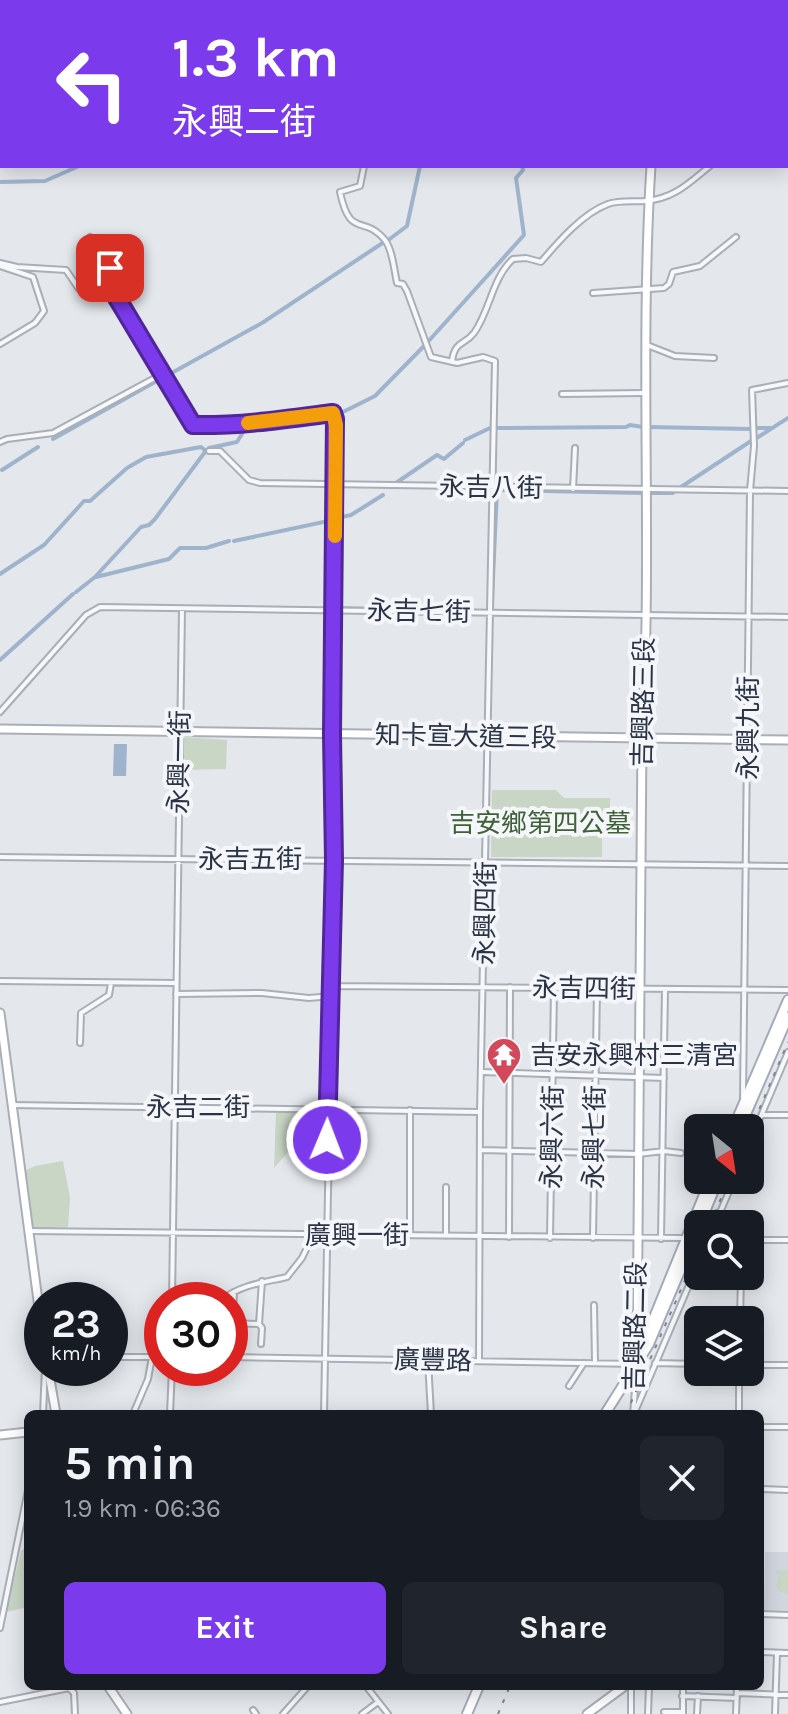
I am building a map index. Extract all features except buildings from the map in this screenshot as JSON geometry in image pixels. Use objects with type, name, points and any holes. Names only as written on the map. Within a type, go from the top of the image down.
[{"type":"main road","points":[[739,1114],[788,1000]]},
{"type":"main road","points":[[746,1114],[788,1017]]},
{"type":"main road","points":[[608,1410],[639,1361],[684,1254]]},
{"type":"main road","points":[[467,1714],[477,1690]]},
{"type":"street","points":[[364,168],[360,186],[340,192],[347,218],[377,233],[387,242],[397,283],[403,284],[407,291],[431,357],[452,361],[456,346],[474,332],[502,273],[513,259],[541,262],[589,215],[602,207],[612,203],[649,201],[683,190],[708,168]]},
{"type":"street","name":"吉興路三段","points":[[637,1239],[651,168]]},
{"type":"street","points":[[90,237],[107,250],[113,286],[122,306],[193,425],[263,422],[333,413],[336,425],[332,734],[334,860],[324,1410]]},
{"type":"street","points":[[593,293],[667,287],[673,272],[700,266],[736,237]]},
{"type":"street","points":[[0,265],[66,270],[79,289],[113,286]]},
{"type":"street","points":[[0,265],[33,277],[44,302],[44,311],[35,323],[0,344]]},
{"type":"street","points":[[647,345],[675,356],[714,358]]},
{"type":"street","name":"永興四街","points":[[452,361],[464,363],[483,357],[493,359],[494,370],[478,1237],[479,1361]]},
{"type":"street","points":[[0,442],[53,433],[164,373]]},
{"type":"street","name":"永興九街","points":[[743,1103],[750,491],[754,446],[752,390],[788,383]]},
{"type":"street","points":[[562,394],[647,393]]},
{"type":"street","points":[[573,489],[575,448]]},
{"type":"street","name":"永吉八街","points":[[209,451],[220,451],[253,482],[336,486],[788,491]]},
{"type":"street","name":"永吉七街","points":[[0,712],[94,608],[788,617]]},
{"type":"street","name":"永興一街","points":[[172,1282],[182,609]]},
{"type":"street","name":"知卡宣大道三段","points":[[0,729],[788,740]]},
{"type":"street","name":"永吉五街","points":[[0,857],[788,866]]},
{"type":"street","points":[[0,981],[176,983]]},
{"type":"street","points":[[80,1043],[81,1013],[109,995],[111,983]]},
{"type":"street","name":"永吉四街","points":[[332,986],[788,990]]},
{"type":"street","points":[[509,1238],[510,987]]},
{"type":"street","name":"永興六街","points":[[550,1238],[554,988]]},
{"type":"street","name":"永興七街","points":[[593,1239],[597,988]]},
{"type":"street","points":[[661,1239],[665,989]]},
{"type":"street","points":[[176,994],[332,996]]},
{"type":"street","points":[[0,1013],[36,1282]]},
{"type":"street","points":[[762,1114],[788,1052]]},
{"type":"street","points":[[483,1072],[664,1078]]},
{"type":"street","name":"永吉二街","points":[[12,1105],[480,1112]]},
{"type":"street","points":[[410,1110],[410,1235]]},
{"type":"street","points":[[764,1115],[788,1115]]},
{"type":"street","points":[[481,1150],[681,1153]]},
{"type":"street","points":[[446,1187],[446,1236]]},
{"type":"street","name":"廣興一街","points":[[29,1231],[684,1240]]},
{"type":"street","points":[[248,1286],[287,1277],[302,1258],[313,1235]]},
{"type":"street","name":"吉興路二段","points":[[633,1410],[639,1361],[637,1239]]},
{"type":"street","points":[[764,1240],[788,1240]]},
{"type":"street","points":[[261,1344],[262,1281]]},
{"type":"street","points":[[635,1410],[687,1290]]},
{"type":"street","points":[[594,1305],[595,1364]]},
{"type":"street","points":[[248,1324],[259,1324]]},
{"type":"street","name":"廣豐路","points":[[248,1357],[595,1364],[639,1361]]},
{"type":"street","points":[[428,1361],[431,1410]]},
{"type":"street","points":[[569,1386],[584,1363]]},
{"type":"street","points":[[655,1363],[684,1364]]},
{"type":"street","points":[[764,1365],[788,1365]]},
{"type":"street","points":[[43,1410],[45,1386]]},
{"type":"street","points":[[51,1386],[55,1410]]},
{"type":"street","points":[[135,1410],[145,1386]]},
{"type":"street","points":[[170,1410],[171,1386]]},
{"type":"street","points":[[739,1386],[739,1410]]},
{"type":"street","points":[[764,1427],[788,1427]]},
{"type":"street","points":[[0,1435],[24,1432]]},
{"type":"street","points":[[764,1489],[788,1490]]},
{"type":"street","points":[[0,1628],[24,1508]]},
{"type":"street","points":[[764,1614],[788,1615]]},
{"type":"street","points":[[764,1652],[788,1653]]},
{"type":"street","points":[[775,1714],[777,1653]]},
{"type":"street","points":[[0,1702],[67,1690]]},
{"type":"street","points":[[73,1690],[75,1714]]},
{"type":"street","points":[[111,1690],[127,1714]]},
{"type":"street","points":[[283,1714],[304,1690]]},
{"type":"street","points":[[369,1690],[388,1714]]},
{"type":"street","points":[[588,1714],[620,1690]]},
{"type":"street","points":[[631,1690],[631,1714]]},
{"type":"street","points":[[648,1714],[649,1690]]},
{"type":"street","points":[[664,1712],[683,1713],[683,1690]]},
{"type":"street","points":[[736,1714],[737,1690]]},
{"type":"street","points":[[682,1696],[788,1695]]},
{"type":"street","points":[[697,1714],[698,1696]]},
{"type":"street","points":[[362,1714],[378,1702]]},
{"type":"shaded area","points":[[765,1552],[788,1552],[788,1611],[764,1610]]},
{"type":"green space","points":[[181,737],[227,740],[226,769],[180,770]]},
{"type":"green space","name":"吉安鄉第四公墓","points":[[492,790],[556,790],[564,798],[610,798],[610,824],[602,825],[602,857],[491,857]]},
{"type":"green space","points":[[276,1110],[324,1111],[274,1168]]},
{"type":"green space","points":[[63,1161],[70,1198],[68,1227],[33,1228],[24,1171]]},
{"type":"green space","points":[[24,1549],[24,1608],[6,1612]]},
{"type":"green space","points":[[777,1570],[788,1570],[788,1594],[780,1592],[776,1586]]},
{"type":"water","points":[[114,744],[127,744],[126,776],[113,776]]},
{"type":"waterway","points":[[0,182],[45,181],[74,168]]},
{"type":"waterway","points":[[387,241],[407,226],[420,168]]},
{"type":"waterway","points":[[426,344],[524,235],[516,178],[522,168]]},
{"type":"waterway","points":[[168,375],[262,323],[384,242]]},
{"type":"waterway","points":[[339,414],[375,396],[425,345]]},
{"type":"waterway","points":[[53,439],[164,377]]},
{"type":"waterway","points":[[209,448],[237,442],[245,429],[331,418]]},
{"type":"waterway","points":[[755,439],[788,418]]},
{"type":"waterway","points":[[494,428],[643,427]]},
{"type":"waterway","points":[[649,427],[750,429]]},
{"type":"waterway","points":[[465,440],[490,428]]},
{"type":"waterway","points":[[755,428],[770,428]]},
{"type":"waterway","points":[[678,489],[751,441]]},
{"type":"waterway","points":[[393,485],[437,455],[444,459],[463,443]]},
{"type":"waterway","points":[[2,470],[38,447]]},
{"type":"waterway","points":[[0,574],[44,545],[84,501],[90,501],[127,468],[146,457],[201,447],[206,451]]},
{"type":"waterway","points":[[76,592],[95,577],[141,527],[155,519],[205,452]]},
{"type":"waterway","points":[[492,600],[497,490],[642,493]]},
{"type":"waterway","points":[[649,493],[673,493]]},
{"type":"waterway","points":[[337,518],[351,515],[383,495]]},
{"type":"waterway","points":[[234,541],[333,520]]},
{"type":"waterway","points":[[96,577],[169,559],[180,548],[206,548],[229,541]]},
{"type":"waterway","points":[[0,660],[73,594]]},
{"type":"waterway","points":[[338,608],[408,610]]},
{"type":"waterway","points":[[0,1699],[46,1690]]},
{"type":"railway","points":[[757,1114],[788,1042]]},
{"type":"railway","points":[[716,1210],[723,1194]]},
{"type":"railway","points":[[628,1410],[684,1283]]},
{"type":"railway","points":[[498,1714],[508,1690]]},
{"type":"slow traffic","points":[[248,423],[333,413],[336,425],[335,536]]},
{"type":"place","name":"吉安永興村三清宮","points":[[504,1086]]},
{"type":"route","points":[[110,268],[117,298],[193,425],[263,422],[333,413],[335,419],[334,860],[327,1140]]}]
